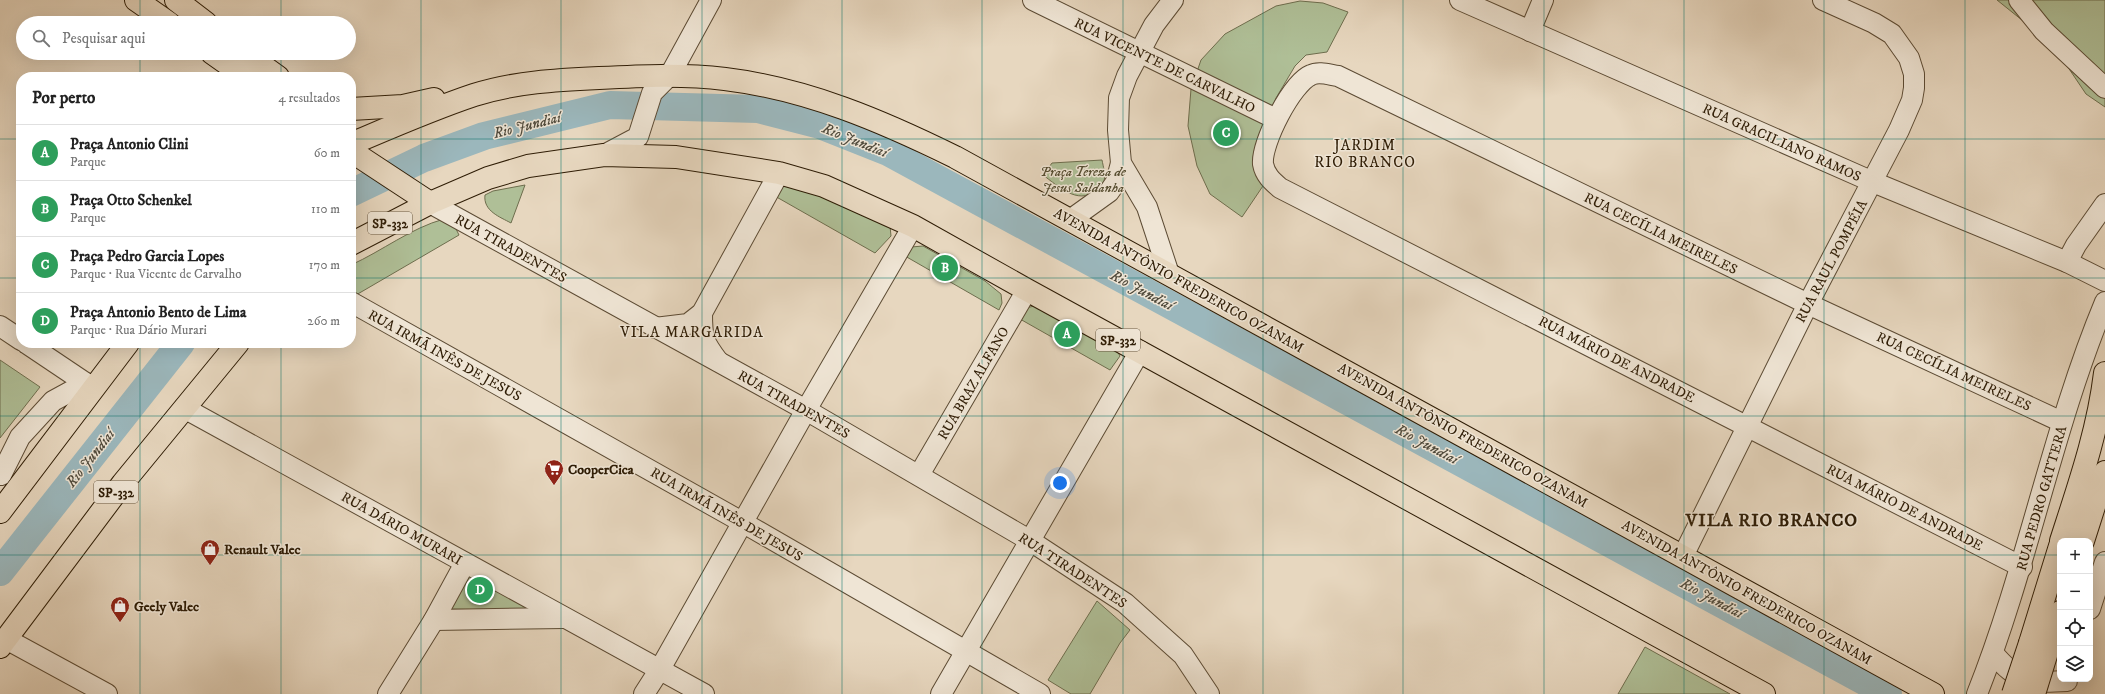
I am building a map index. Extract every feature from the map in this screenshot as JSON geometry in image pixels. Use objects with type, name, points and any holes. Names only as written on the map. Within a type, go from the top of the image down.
[{"type":"main road","points":[[136,0],[159,16]]},
{"type":"main road","points":[[176,0],[197,16]]},
{"type":"main road","points":[[222,60],[239,72]]},
{"type":"main road","points":[[255,60],[271,72]]},
{"type":"main road","name":"AVENIDA ANTÔNIO FREDERICO OZANAM","points":[[356,149],[475,95],[535,82],[670,75],[725,79],[780,89],[835,104],[898,129],[955,157],[1934,694]]},
{"type":"main road","points":[[631,76],[652,93]]},
{"type":"main road","points":[[356,109],[403,106],[444,97],[475,95]]},
{"type":"main road","name":"RUA TIRADENTES","points":[[356,152],[408,190],[430,203]]},
{"type":"main road","name":"SP-332","points":[[356,241],[430,203],[488,178],[528,166],[604,155],[676,157],[779,173],[824,186],[913,226],[1764,694]]},
{"type":"main road","points":[[6,503],[89,385],[123,348]]},
{"type":"main road","name":"SP-332","points":[[3,643],[123,483],[234,348]]},
{"type":"main road","points":[[2063,538],[2095,435],[2101,406],[2105,373]]},
{"type":"main road","points":[[2084,538],[2105,472]]},
{"type":"main road","points":[[2034,694],[2038,647],[2057,560]]},
{"type":"main road","points":[[2013,694],[2038,647],[2057,617]]},
{"type":"street","points":[[604,155],[638,137],[652,93],[670,75],[710,0]]},
{"type":"street","name":"RUA VICENTE DE CARVALHO","points":[[1033,0],[1276,119]]},
{"type":"street","points":[[1070,220],[1108,192],[1116,182],[1121,164],[1118,130],[1119,98],[1139,52],[1154,24],[1173,0]]},
{"type":"street","name":"RUA GRACILIANO RAMOS","points":[[1460,0],[1873,182],[2067,262],[2105,280]]},
{"type":"street","points":[[1530,31],[1543,0]]},
{"type":"street","name":"RUA RAUL POMPÉIA","points":[[1683,556],[1808,304],[1873,182],[1912,100],[1914,74],[1909,58],[1892,34],[1874,23],[1823,0]]},
{"type":"street","points":[[2019,0],[2044,31],[2104,88]]},
{"type":"street","name":"RUA CECÍLIA MEIRELES","points":[[1276,119],[1303,80],[1312,74],[1324,73],[1338,76],[1808,304],[2062,422]]},
{"type":"street","name":"RUA MÁRIO DE ANDRADE","points":[[1276,119],[1265,149],[1263,164],[1268,177],[1280,188],[2022,567]]},
{"type":"street","points":[[1121,164],[1147,207],[1169,274]]},
{"type":"street","points":[[655,328],[688,324],[702,313],[779,173]]},
{"type":"street","name":"RUA TIRADENTES","points":[[430,203],[806,410],[1029,540],[1126,603],[1183,655],[1209,694]]},
{"type":"street","points":[[2067,262],[2076,245],[2105,204]]},
{"type":"street","points":[[644,694],[660,669],[742,522],[913,226]]},
{"type":"street","name":"RUA BRAZ ALFANO","points":[[919,475],[1027,290]]},
{"type":"street","name":"RUA PEDRO GATTERA","points":[[1977,694],[1993,653],[2022,567],[2062,422],[2105,302]]},
{"type":"street","name":"RUA IRMÃ INÊS DE JESUS","points":[[356,305],[742,522],[1040,694]]},
{"type":"street","points":[[702,313],[701,333],[705,343],[719,362]]},
{"type":"street","points":[[0,326],[16,337]]},
{"type":"street","points":[[34,348],[89,385]]},
{"type":"street","points":[[941,694],[1140,351]]},
{"type":"street","points":[[6,503],[0,475],[20,437],[53,401],[89,385]]},
{"type":"street","name":"RUA DÁRIO MURARI","points":[[184,408],[704,694]]},
{"type":"street","points":[[2093,600],[2105,562]]},
{"type":"street","points":[[389,693],[434,620],[465,563]]},
{"type":"street","points":[[434,620],[566,618]]},
{"type":"street","points":[[3,643],[107,694]]},
{"type":"street","points":[[1993,653],[2008,670],[2025,680],[2066,685]]},
{"type":"green space","points":[[1997,0],[2105,0],[2105,107],[2086,94],[2053,45]]},
{"type":"green space","points":[[1300,1],[1323,3],[1348,12],[1327,52],[1306,55],[1295,66],[1276,98],[1261,139],[1267,180],[1242,217],[1210,194],[1197,166],[1188,126],[1191,89],[1201,60],[1225,34],[1276,6]]},
{"type":"green space","name":"Praça Tereza de Jesus Saldanha","points":[[1102,160],[1105,174],[1104,181],[1096,191],[1089,195],[1075,195],[1061,189],[1043,175],[1052,163]]},
{"type":"green space","points":[[790,183],[832,198],[890,226],[891,236],[875,253],[773,195],[782,186]]},
{"type":"green space","points":[[525,185],[511,223],[497,216],[489,209],[485,201],[485,195],[493,191]]},
{"type":"green space","points":[[444,219],[455,227],[459,235],[356,295],[356,262],[408,234]]},
{"type":"green space","points":[[923,246],[985,281],[1001,294],[1002,303],[999,310],[905,256],[911,247]]},
{"type":"green space","points":[[1034,306],[1116,349],[1120,356],[1110,370],[1020,319],[1026,308]]},
{"type":"green space","points":[[0,360],[40,387],[0,438]]},
{"type":"green space","points":[[470,572],[536,611],[450,609]]},
{"type":"green space","points":[[1097,601],[1130,630],[1120,643],[1090,694],[1071,694],[1048,680]]},
{"type":"green space","points":[[1645,647],[1730,694],[1618,694]]},
{"type":"waterway","name":"Rio Jundiaí","points":[[356,191],[424,158],[484,136],[610,105],[758,109],[820,125],[888,152],[1888,694]]},
{"type":"waterway","name":"Rio Jundiaí","points":[[0,572],[177,348]]},
{"type":"place","name":"Praça Pedro Garcia Lopes","points":[[1226,133]]},
{"type":"place","name":"Praça Otto Schenkel","points":[[945,268]]},
{"type":"place","name":"Praça Antonio Clini","points":[[1067,334]]},
{"type":"place","name":"CooperCica","points":[[554,486]]},
{"type":"place","name":"Renault Valec","points":[[210,566]]},
{"type":"place","name":"Praça Antonio Bento de Lima","points":[[480,590]]},
{"type":"place","name":"Geely Valec","points":[[120,623]]},
{"type":"district","name":"JARDIM RIO BRANCO","points":[[1365,154]]},
{"type":"district","name":"VILA MARGARIDA","points":[[692,332]]},
{"type":"district","name":"VILA RIO BRANCO","points":[[1772,520]]}]
